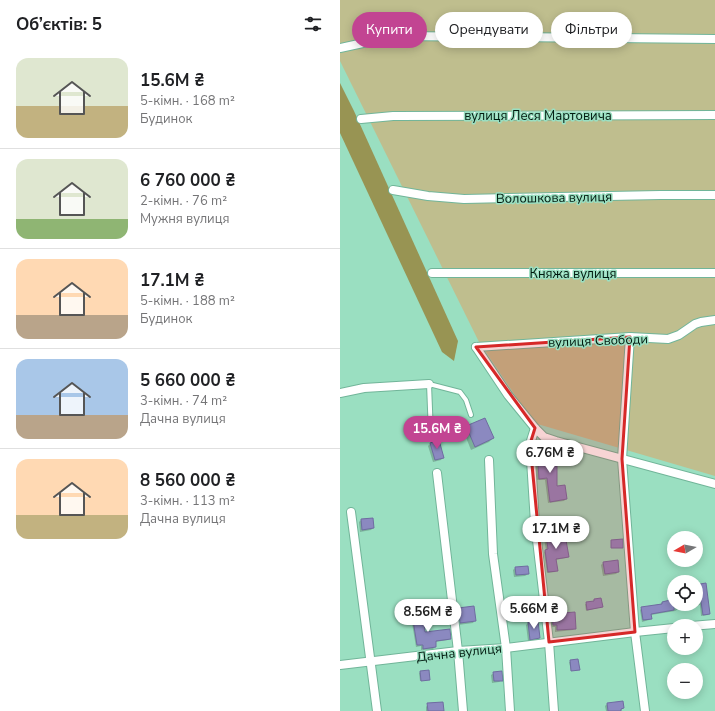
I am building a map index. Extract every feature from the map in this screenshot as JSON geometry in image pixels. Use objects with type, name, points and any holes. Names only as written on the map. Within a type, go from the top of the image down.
[{"type":"street","points":[[340,48],[395,36],[715,39]]},
{"type":"street","name":"вулиця Леся Мартовича","points":[[361,119],[393,116],[715,115]]},
{"type":"street","name":"Волошкова вулиця","points":[[393,190],[428,196],[464,199],[715,195]]},
{"type":"street","name":"Княжа вулиця","points":[[432,273],[715,273]]},
{"type":"street","name":"вулиця Свободи","points":[[535,428],[508,395],[476,347],[630,337],[668,339],[679,335],[695,324],[715,320]]},
{"type":"street","points":[[630,337],[622,459],[635,632],[645,711]]},
{"type":"street","points":[[340,393],[364,388],[429,384]]},
{"type":"street","points":[[554,711],[549,642],[535,523],[530,444],[535,428],[544,437],[556,441],[715,484]]},
{"type":"street","points":[[489,460],[493,554],[506,648],[510,711]]},
{"type":"street","points":[[437,473],[458,651],[463,711]]},
{"type":"street","points":[[351,512],[377,711]]},
{"type":"street","points":[[703,625],[715,624]]},
{"type":"street","name":"Дачна вулиця","points":[[340,665],[458,651],[506,648],[667,629]]},
{"type":"lane","points":[[432,434],[429,384],[460,392],[466,400],[471,415]]},
{"type":"highlighted area","points":[[630,337],[622,459],[635,632],[549,642],[530,444],[535,428],[476,347]]},
{"type":"shaded area","points":[[340,0],[715,0],[715,476],[534,423],[479,342],[340,61]]},
{"type":"shaded area","points":[[340,83],[458,341],[454,361],[442,352],[340,133]]},
{"type":"building","points":[[485,418],[494,438],[475,447],[466,426]]},
{"type":"building","points":[[439,440],[444,458],[435,460],[430,443]]},
{"type":"building","points":[[553,447],[555,466],[557,466],[557,486],[565,485],[567,499],[550,502],[547,478],[539,479],[537,449]]},
{"type":"building","points":[[373,518],[374,528],[362,530],[361,519]]},
{"type":"building","points":[[567,532],[568,540],[566,540],[569,557],[556,559],[558,571],[548,572],[545,550],[548,549],[546,535]]},
{"type":"building","points":[[623,539],[623,548],[611,548],[611,540]]},
{"type":"building","points":[[618,560],[619,572],[605,574],[603,562]]},
{"type":"building","points":[[528,566],[529,574],[516,575],[515,567]]},
{"type":"building","points":[[706,583],[710,614],[703,615],[702,611],[703,584]]},
{"type":"building","points":[[601,598],[603,607],[587,610],[586,602]]},
{"type":"building","points":[[667,601],[667,611],[668,611],[651,614],[652,619],[643,620],[641,607],[662,604],[662,602]]},
{"type":"building","points":[[474,606],[476,621],[460,623],[458,608]]},
{"type":"building","points":[[575,612],[576,629],[557,630],[557,625],[553,625],[552,614]]},
{"type":"building","points":[[423,613],[425,632],[450,629],[451,639],[436,641],[436,647],[423,649],[423,645],[417,645],[412,614]]},
{"type":"building","points":[[538,621],[540,638],[530,640],[528,622]]},
{"type":"building","points":[[578,659],[580,670],[571,671],[570,660]]},
{"type":"building","points":[[429,670],[430,680],[421,681],[420,671]]},
{"type":"building","points":[[502,671],[503,681],[494,681],[493,672]]},
{"type":"building","points":[[623,701],[624,708],[621,709],[621,711],[608,711],[607,703]]},
{"type":"building","points":[[443,702],[444,711],[428,711],[427,703]]}]
